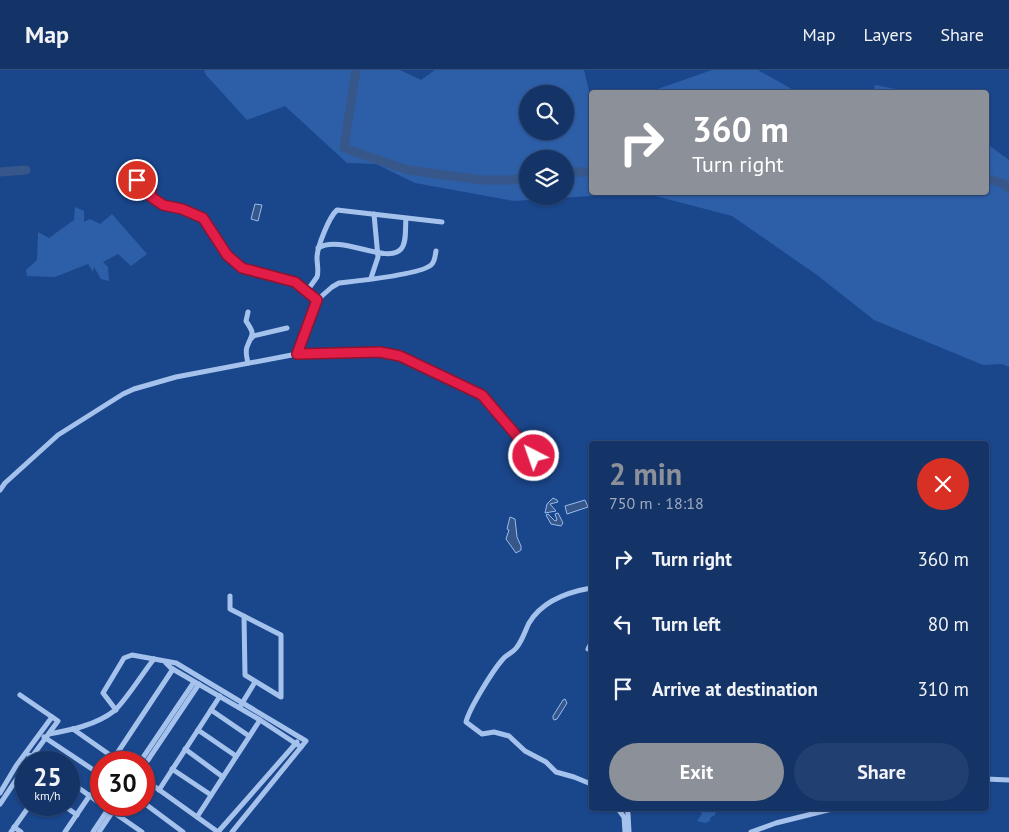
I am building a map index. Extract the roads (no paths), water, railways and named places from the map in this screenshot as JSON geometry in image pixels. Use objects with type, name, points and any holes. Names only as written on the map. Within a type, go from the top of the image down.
[{"type":"street","points":[[150,196],[163,205],[182,209],[203,218],[227,255],[242,268],[295,282],[317,300]]},
{"type":"street","points":[[307,291],[318,276],[318,248],[337,210],[442,222]]},
{"type":"street","points":[[371,278],[378,253],[374,214]]},
{"type":"street","points":[[318,248],[328,244],[340,244],[378,253],[392,253],[401,249],[406,219]]},
{"type":"street","points":[[297,354],[317,300],[336,284],[412,273],[429,267],[434,262],[436,251]]},
{"type":"street","points":[[248,312],[246,321],[252,330],[252,338]]},
{"type":"street","points":[[248,363],[246,348],[253,336],[287,328]]},
{"type":"street","points":[[0,490],[5,483],[58,435],[123,394],[155,382],[297,354],[380,352],[400,356],[482,395],[544,468]]},
{"type":"street","points":[[589,588],[561,596],[538,612],[529,623],[517,647],[506,655],[493,671],[466,723],[482,734],[494,732],[509,736],[525,751],[546,762],[556,772],[589,783]]},
{"type":"street","points":[[230,596],[230,609],[244,616],[281,635],[281,697],[245,675],[244,616]]},
{"type":"street","points":[[116,710],[102,692],[124,658],[132,655],[176,663],[241,705],[306,741],[230,832],[220,830],[197,817],[155,787]]},
{"type":"street","points":[[47,736],[100,720],[116,710],[154,659]]},
{"type":"street","points":[[166,662],[197,683],[241,705],[301,747]]},
{"type":"street","points":[[119,751],[174,669]]},
{"type":"street","points":[[241,705],[255,682]]},
{"type":"street","points":[[148,751],[197,683]]},
{"type":"street","points":[[154,751],[197,683]]},
{"type":"street","points":[[20,695],[58,720],[36,751]]},
{"type":"street","points":[[159,790],[220,696]]},
{"type":"street","points":[[211,710],[249,736]]},
{"type":"street","points":[[27,751],[52,717]]},
{"type":"street","points":[[197,817],[260,720]]},
{"type":"street","points":[[73,729],[104,751]]},
{"type":"street","points":[[198,730],[236,756]]},
{"type":"street","points":[[40,734],[47,736],[90,767]]},
{"type":"street","points":[[220,830],[300,737]]},
{"type":"street","points":[[185,749],[223,777]]},
{"type":"street","points":[[0,793],[15,768]]},
{"type":"street","points":[[172,770],[211,795]]},
{"type":"street","points":[[267,776],[274,781]]},
{"type":"street","points":[[989,779],[1009,780]]},
{"type":"street","points":[[0,804],[15,782]]},
{"type":"street","points":[[80,788],[90,795],[80,810]]},
{"type":"street","points":[[253,792],[260,798]]},
{"type":"street","points":[[238,809],[245,816]]},
{"type":"street","points":[[155,811],[183,832]]},
{"type":"street","points":[[620,811],[624,817],[624,832]]},
{"type":"street","points":[[627,811],[629,832]]},
{"type":"street","points":[[752,832],[776,823],[824,811]]},
{"type":"street","points":[[21,832],[13,830],[23,816]]},
{"type":"street","points":[[65,832],[76,816]]},
{"type":"street","points":[[93,832],[106,816]]},
{"type":"street","points":[[99,832],[107,816]]},
{"type":"street","points":[[118,816],[132,829],[142,832]]},
{"type":"waterway","points":[[356,70],[344,148],[408,170],[481,180],[519,178]]},
{"type":"waterway","points":[[0,172],[26,170]]},
{"type":"waterway","points":[[574,172],[589,172]]},
{"type":"waterway","points":[[989,179],[1004,184],[1009,189]]}]
